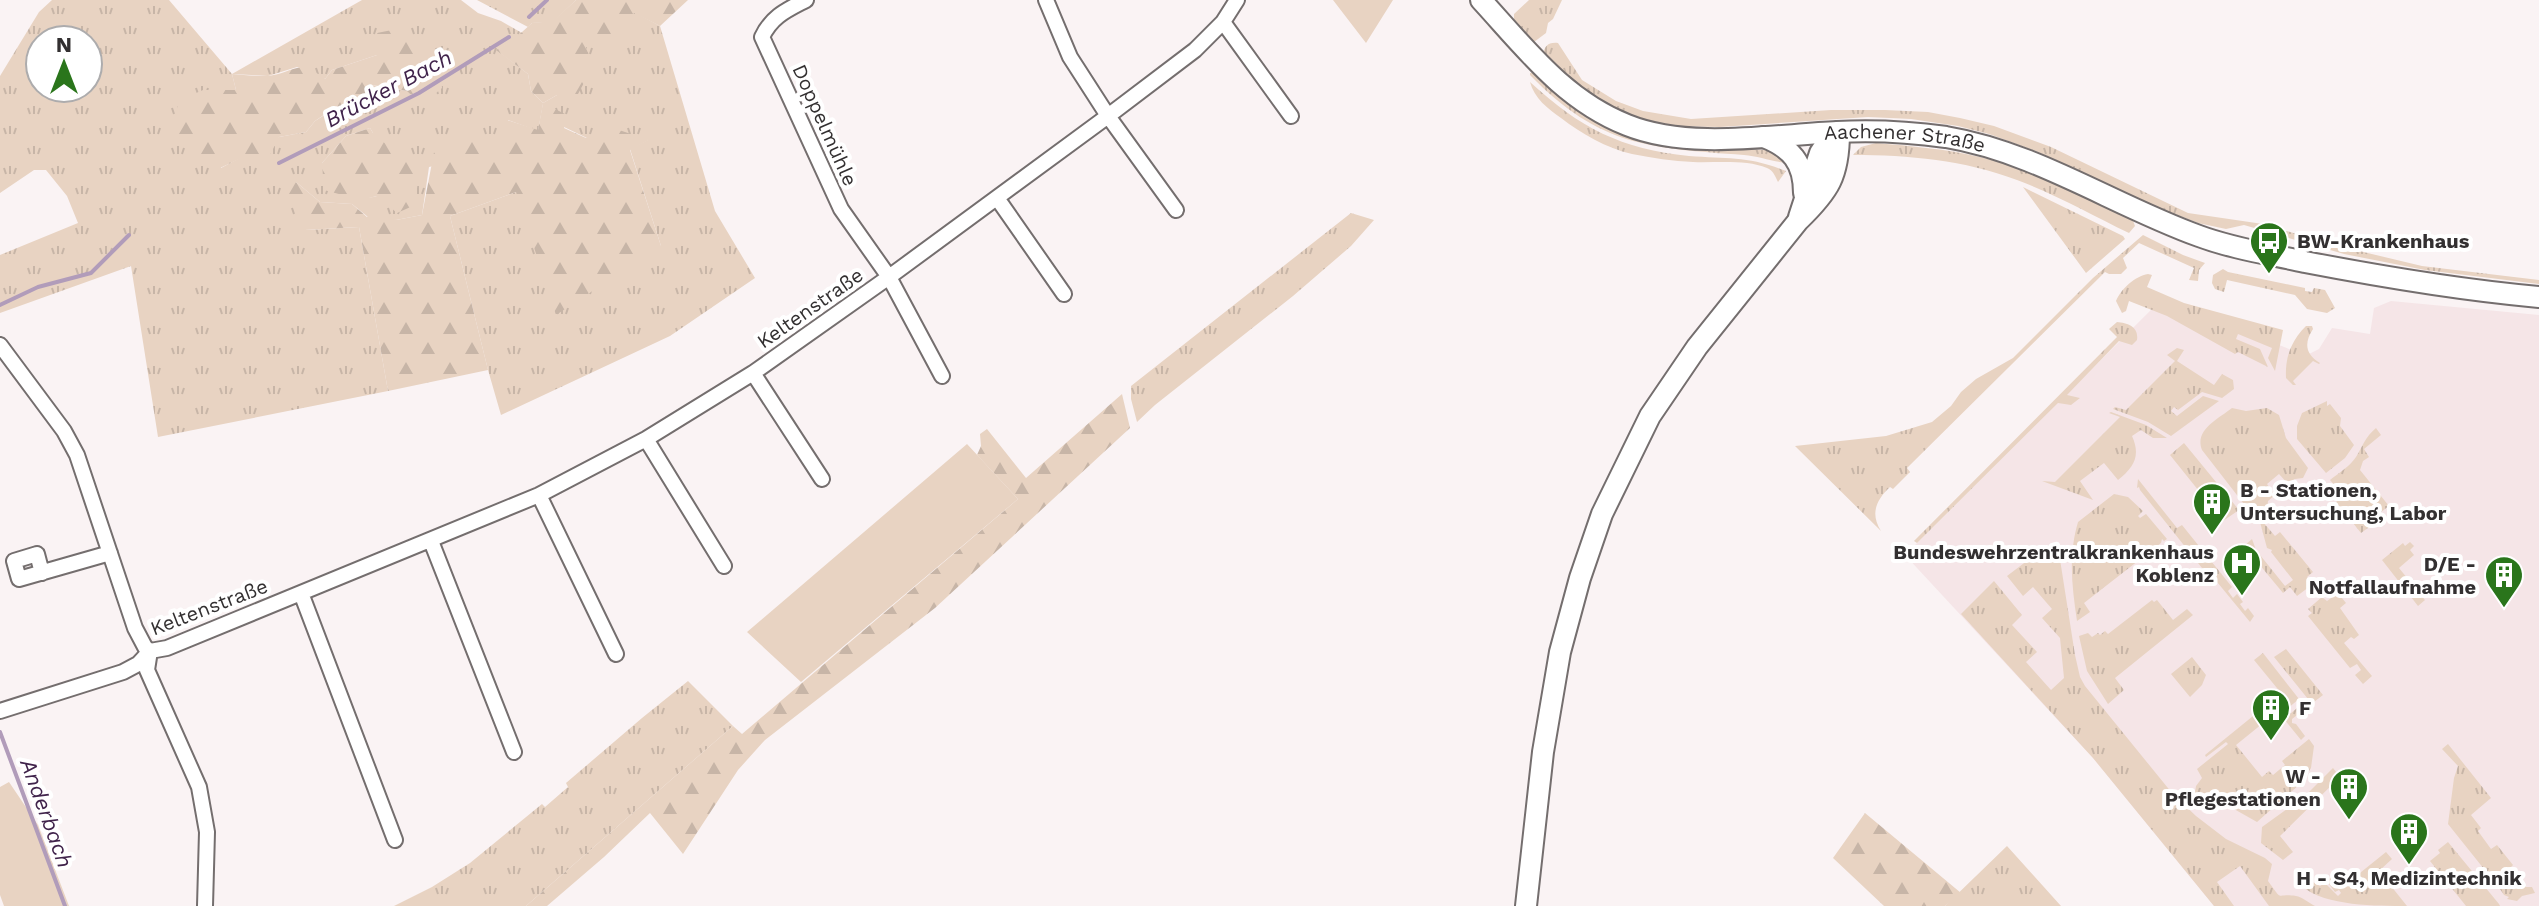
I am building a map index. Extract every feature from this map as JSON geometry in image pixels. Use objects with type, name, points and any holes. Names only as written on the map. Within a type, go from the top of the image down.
[{"type":"main road","name":"Aachener Straße","points":[[1481,0],[1563,88],[1611,118],[1661,135],[1764,137],[1839,132],[1921,134],[1960,140],[2016,156],[2148,216],[2224,245],[2452,288],[2539,297]]},
{"type":"main road","points":[[1798,221],[1823,148],[1839,132]]},
{"type":"main road","points":[[1526,906],[1543,752],[1560,652],[1580,578],[1602,514],[1650,416],[1697,347],[1798,221],[1815,205],[1831,181],[1839,158],[1839,132]]},
{"type":"main road","points":[[1764,137],[1779,143],[1796,157],[1803,175],[1804,197]]},
{"type":"street","name":"Doppelmühle","points":[[806,0],[779,14],[762,37],[841,209],[889,277]]},
{"type":"street","points":[[1046,0],[1070,57],[1176,210]]},
{"type":"street","name":"Keltenstraße","points":[[0,711],[123,672],[138,664],[150,651],[167,648],[539,495],[646,439],[753,373],[1108,116],[1195,50],[1223,22],[1237,0]]},
{"type":"street","points":[[1223,22],[1291,116]]},
{"type":"street","points":[[997,198],[1064,294]]},
{"type":"street","name":"Keltenstraße","points":[[889,277],[942,376]]},
{"type":"street","points":[[0,345],[64,431],[77,455],[135,628],[150,651],[147,670],[199,787],[207,832],[205,906]]},
{"type":"street","name":"Keltenstraße","points":[[753,373],[822,479]]},
{"type":"street","points":[[646,439],[724,566]]},
{"type":"street","points":[[539,495],[616,654]]},
{"type":"street","points":[[431,541],[514,752]]},
{"type":"street","points":[[42,573],[110,553]]},
{"type":"street","name":"Keltenstraße","points":[[301,593],[395,840]]},
{"type":"shaded area","name":"Bundeswehrzentralkrankenhaus Koblenz","points":[[2162,299],[2309,354],[2319,349],[2332,328],[2370,334],[2374,308],[2391,301],[2539,315],[2539,906],[2214,906],[2093,758],[1905,555]]},
{"type":"green space","points":[[52,0],[169,0],[232,74],[362,0],[461,0],[478,13],[522,33],[497,50],[528,74],[531,91],[543,103],[557,95],[586,47],[634,12],[660,26],[715,211],[755,278],[670,336],[501,415],[450,216],[516,192],[661,246],[630,149],[648,140],[587,138],[564,127],[543,104],[538,131],[508,120],[506,149],[429,167],[422,215],[396,220],[368,217],[352,204],[320,202],[296,182],[306,230],[359,227],[388,391],[158,437],[131,266],[0,313],[0,255],[78,223],[67,196],[46,170],[34,170],[0,193],[0,76],[24,37],[24,104],[104,104],[104,24],[32,24]],"holes":[[[377,55],[407,91],[371,85],[315,121],[306,132],[279,137],[221,168],[203,90],[236,90],[232,74],[268,76],[297,67],[325,79],[332,70]],[[370,128],[373,133],[377,196],[357,198],[344,192],[322,163],[346,136]]]},
{"type":"green space","points":[[477,0],[576,0],[553,22],[532,23],[528,27]]},
{"type":"green space","points":[[576,0],[688,0],[660,26],[634,13],[621,42],[586,47],[593,66],[578,94],[557,95],[543,103],[531,91],[528,74],[496,50],[512,41],[532,23],[553,21]]},
{"type":"green space","points":[[1333,0],[1393,0],[1366,43]]},
{"type":"green space","points":[[1529,0],[1562,0],[1548,23],[1546,33],[1534,42],[1514,22],[1514,14]]},
{"type":"green space","points":[[392,30],[428,44],[430,52],[420,62],[440,69],[442,88],[422,105],[407,91],[372,85],[361,111],[337,106],[315,121],[306,132],[279,137],[270,155],[250,154],[220,168],[173,140],[178,101],[203,90],[236,90],[232,74],[265,76],[301,68],[325,79],[332,70],[377,55],[377,33]]},
{"type":"green space","points":[[1558,43],[1582,80],[1616,101],[1643,111],[1691,119],[1831,110],[1928,112],[1960,118],[1994,126],[2051,147],[2188,213],[2263,224],[2422,266],[2539,280],[2539,284],[2425,270],[2344,254],[2244,225],[2226,229],[2198,223],[2144,202],[2038,152],[1958,126],[1868,117],[1720,127],[1670,126],[1632,116],[1582,89],[1543,56],[1547,45]]},
{"type":"green space","points":[[1536,72],[1688,147],[1766,150],[1778,152],[1793,163],[1653,146],[1628,139],[1580,117],[1555,99],[1530,75]]},
{"type":"green space","points":[[1530,82],[1584,124],[1622,142],[1665,153],[1749,160],[1786,171],[1778,182],[1769,169],[1750,163],[1678,161],[1613,148],[1577,130],[1556,115],[1538,98]]},
{"type":"green space","points":[[543,103],[567,115],[564,128],[586,138],[604,125],[649,140],[630,150],[661,246],[556,315],[516,192],[450,216],[488,370],[388,391],[359,227],[305,230],[285,191],[296,182],[320,202],[352,204],[367,217],[376,208],[396,220],[422,215],[435,147],[467,129],[506,148],[501,127],[507,120],[538,130]]},
{"type":"green space","points":[[370,128],[419,172],[415,205],[397,213],[377,196],[361,200],[324,190],[322,163],[346,136]]},
{"type":"green space","points":[[1876,143],[1967,154],[1999,162],[2124,213],[2132,218],[2135,226],[2129,233],[2059,198],[1997,173],[1957,163],[1853,155],[1861,147]]},
{"type":"green space","points":[[2023,187],[2123,236],[2125,239],[2086,273]]},
{"type":"green space","points":[[1351,213],[1374,220],[1351,246],[1293,296],[1137,422],[1131,386]]},
{"type":"green space","points":[[2143,235],[2205,263],[2199,270],[2198,281],[2189,280],[2194,268],[2139,243],[2123,258],[2127,268],[2121,274],[2105,272],[1907,468],[1910,472],[1893,489],[1890,487],[1885,492],[1875,513],[1881,531],[1795,446],[1886,436],[1932,422],[1976,379],[2013,358],[2093,278]]},
{"type":"green space","points":[[2223,269],[2305,288],[2305,291],[2312,292],[2314,288],[2325,290],[2335,308],[2327,313],[2307,309],[2295,295],[2227,280],[2224,292],[2215,289],[2213,275]]},
{"type":"green space","points":[[2152,275],[2147,287],[2184,303],[2283,330],[2275,371],[2268,358],[2272,348],[2238,334],[2236,339],[2260,349],[2268,367],[2238,352],[2235,354],[2167,316],[2129,301],[2126,311],[2122,313],[2116,301],[2118,296],[2133,280]]},
{"type":"green space","points":[[2117,322],[2132,326],[2137,340],[2132,345],[2119,341],[2067,395],[2080,398],[2071,405],[2058,403],[1917,543],[1914,541],[2117,337],[2109,329]]},
{"type":"green space","points":[[2306,326],[2313,329],[2307,344],[2309,352],[2320,363],[2313,361],[2293,381],[2296,385],[2293,385],[2286,378],[2288,356],[2296,338]]},
{"type":"green space","points":[[2177,348],[2184,350],[2177,361],[2214,385],[2222,374],[2233,380],[2234,389],[2222,398],[2202,392],[2178,410],[2174,407],[2171,411],[2177,416],[2203,396],[2219,401],[2171,436],[2148,422],[2113,409],[2126,410],[2175,361],[2167,355]]},
{"type":"green space","points":[[1122,394],[1130,428],[935,608],[765,740],[738,770],[683,854],[650,813],[547,906],[526,906],[733,726],[742,734],[1018,499],[977,455],[981,446],[980,434],[987,429],[1026,478]]},
{"type":"green space","points":[[2327,401],[2327,406],[2330,404],[2341,418],[2340,426],[2354,445],[2345,458],[2326,473],[2297,439],[2297,426],[2302,413]]},
{"type":"green space","points":[[2232,408],[2246,411],[2267,408],[2279,415],[2286,438],[2308,468],[2303,478],[2288,484],[2279,474],[2267,484],[2275,495],[2264,511],[2247,508],[2202,450],[2200,443],[2204,431]]},
{"type":"green space","points":[[2111,412],[2146,425],[2167,438],[2153,438],[2141,430],[2132,436],[2136,455],[2124,475],[2118,480],[2104,463],[2080,481],[2093,500],[2042,481],[2055,482],[2120,417]]},
{"type":"green space","points":[[2376,428],[2381,435],[2364,449],[2369,457],[2363,461],[2360,470],[2389,506],[2369,521],[2372,525],[2361,533],[2336,502],[2346,494],[2339,484],[2335,486],[2330,480],[2354,460]]},
{"type":"green space","points":[[2184,443],[2239,510],[2223,521],[2170,455]]},
{"type":"green space","points":[[967,444],[1018,499],[801,682],[747,632]]},
{"type":"green space","points":[[2138,479],[2177,528],[2182,525],[2232,587],[2228,591],[2233,598],[2237,594],[2245,611],[2248,608],[2254,616],[2250,622],[2137,488]]},
{"type":"green space","points":[[2114,494],[2128,497],[2143,511],[2138,516],[2140,518],[2146,514],[2167,539],[2162,539],[2161,543],[2084,603],[2090,612],[2077,621],[2072,559],[2078,522]]},
{"type":"green space","points":[[2260,522],[2275,536],[2280,532],[2313,572],[2307,577],[2313,584],[2297,596],[2290,587],[2283,593],[2244,546],[2252,539],[2256,550],[2285,586],[2293,580],[2272,550],[2267,548]]},
{"type":"green space","points":[[2410,542],[2414,546],[2410,550],[2414,555],[2399,568],[2425,600],[2418,606],[2382,560],[2403,543],[2405,546]]},
{"type":"green space","points":[[2048,545],[2059,553],[2075,655],[2085,686],[2172,793],[2196,816],[2226,839],[2272,864],[2268,881],[2278,895],[2298,897],[2315,906],[2269,906],[2240,866],[2217,882],[2234,906],[2214,906],[2093,758],[1961,614],[1994,581],[2022,615],[2012,625],[2037,652],[2026,662],[2051,690],[2064,678],[2060,638],[2042,618],[2052,609],[2033,587],[2023,596],[2007,576]]},
{"type":"green space","points":[[2338,593],[2346,603],[2340,608],[2359,635],[2344,643],[2372,676],[2363,684],[2355,675],[2361,670],[2357,664],[2350,668],[2308,616],[2312,613],[2308,609],[2322,597],[2327,601]]},
{"type":"green space","points":[[2152,600],[2157,600],[2173,620],[2187,609],[2193,615],[2115,678],[2124,690],[2108,704],[2087,671],[2079,636],[2088,633],[2092,637],[2105,631],[2108,634]]},
{"type":"green space","points":[[2286,649],[2323,695],[2292,719],[2292,723],[2305,736],[2301,740],[2284,719],[2308,699],[2274,657]]},
{"type":"green space","points":[[2263,653],[2299,699],[2281,714],[2278,711],[2236,745],[2262,777],[2269,771],[2273,775],[2285,765],[2282,761],[2309,739],[2314,746],[2311,768],[2300,784],[2257,822],[2234,809],[2203,809],[2194,798],[2196,786],[2202,778],[2197,769],[2228,744],[2226,742],[2205,755],[2258,712],[2260,715],[2269,709],[2267,705],[2281,693],[2254,660]]},
{"type":"green space","points":[[2192,657],[2206,675],[2202,685],[2190,697],[2171,674]]},
{"type":"green space","points":[[688,681],[733,726],[526,906],[394,906],[470,863],[542,804],[545,807],[568,787],[566,783]]},
{"type":"green space","points":[[2448,744],[2491,798],[2471,815],[2481,828],[2478,831],[2491,849],[2497,845],[2513,865],[2510,868],[2535,893],[2522,896],[2517,901],[2507,899],[2509,897],[2504,895],[2448,824],[2458,766],[2442,749]]},
{"type":"green space","points":[[2333,768],[2340,777],[2280,836],[2293,852],[2283,860],[2261,843],[2262,827],[2305,796]]},
{"type":"green space","name":"Anderbach","points":[[9,782],[38,825],[69,906],[4,906],[0,895],[0,787]]},
{"type":"green space","points":[[1865,813],[1961,893],[1945,906],[1884,906],[1833,858]]},
{"type":"green space","points":[[2448,842],[2500,906],[2466,906],[2430,861]]},
{"type":"green space","points":[[2007,846],[2061,906],[1945,906]]},
{"type":"green space","points":[[2386,852],[2392,859],[2379,871],[2407,906],[2338,901],[2324,898],[2303,887],[2311,881],[2320,886],[2325,883],[2338,896],[2341,893],[2339,890],[2335,892],[2326,878],[2331,878],[2340,889]]},
{"type":"waterway","name":"Brücker Bach","points":[[529,17],[547,0]]},
{"type":"waterway","name":"Brücker Bach","points":[[279,163],[419,93],[509,37]]},
{"type":"waterway","name":"Brücker Bach","points":[[0,305],[38,287],[91,273],[129,235]]},
{"type":"waterway","name":"Anderbach","points":[[0,732],[65,906]]},
{"type":"place","name":"BW-Krankenhaus","points":[[2269,275]]},
{"type":"place","name":"B - Stationen, Untersuchung, Labor","points":[[2212,536]]},
{"type":"place","name":"Bundeswehrzentralkrankenhaus Koblenz","points":[[2242,597]]},
{"type":"place","name":"D/E - Notfallaufnahme","points":[[2504,609]]},
{"type":"place","name":"F","points":[[2271,742]]},
{"type":"place","name":"W - Pflegestationen","points":[[2349,821]]},
{"type":"place","name":"H - S4, Medizintechnik","points":[[2409,866]]}]
